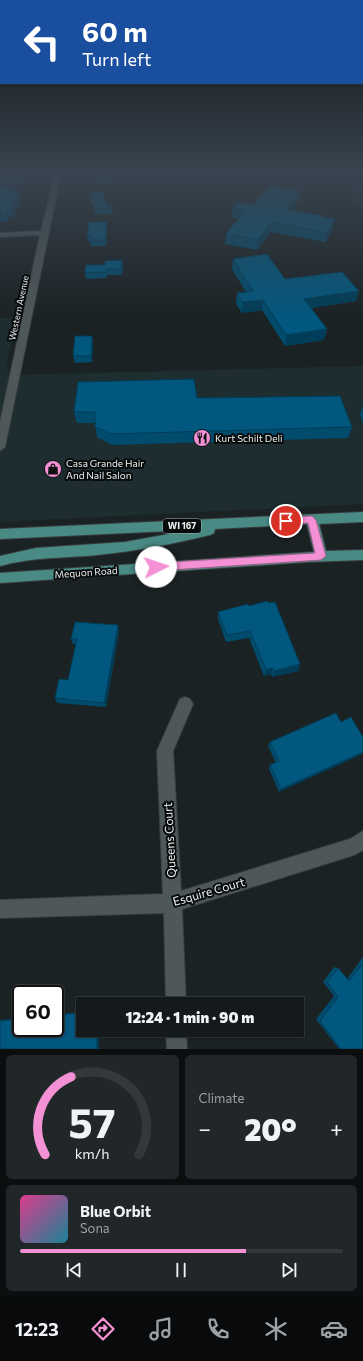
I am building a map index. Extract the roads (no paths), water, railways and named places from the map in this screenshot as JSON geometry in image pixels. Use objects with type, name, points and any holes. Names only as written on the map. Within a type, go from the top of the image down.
[{"type":"main road","name":"WI 167","points":[[0,534],[363,517]]},
{"type":"main road","points":[[312,520],[321,556]]},
{"type":"main road","points":[[0,561],[33,553],[95,550],[170,540],[234,524]]},
{"type":"main road","name":"Mequon Road","points":[[0,578],[363,554]]},
{"type":"street","name":"Western Avenue","points":[[0,447],[47,222]]},
{"type":"street","points":[[0,235],[44,233]]},
{"type":"street","name":"Queens Court","points":[[176,997],[173,904],[165,752],[185,704]]},
{"type":"street","name":"Esquire Court","points":[[0,909],[173,904],[354,846],[363,840]]},
{"type":"street","points":[[176,1037],[177,1049]]},
{"type":"place","name":"Kurt Schilt Deli","points":[[202,438]]},
{"type":"place","name":"Casa Grande Hair And Nail Salon","points":[[53,469]]}]
